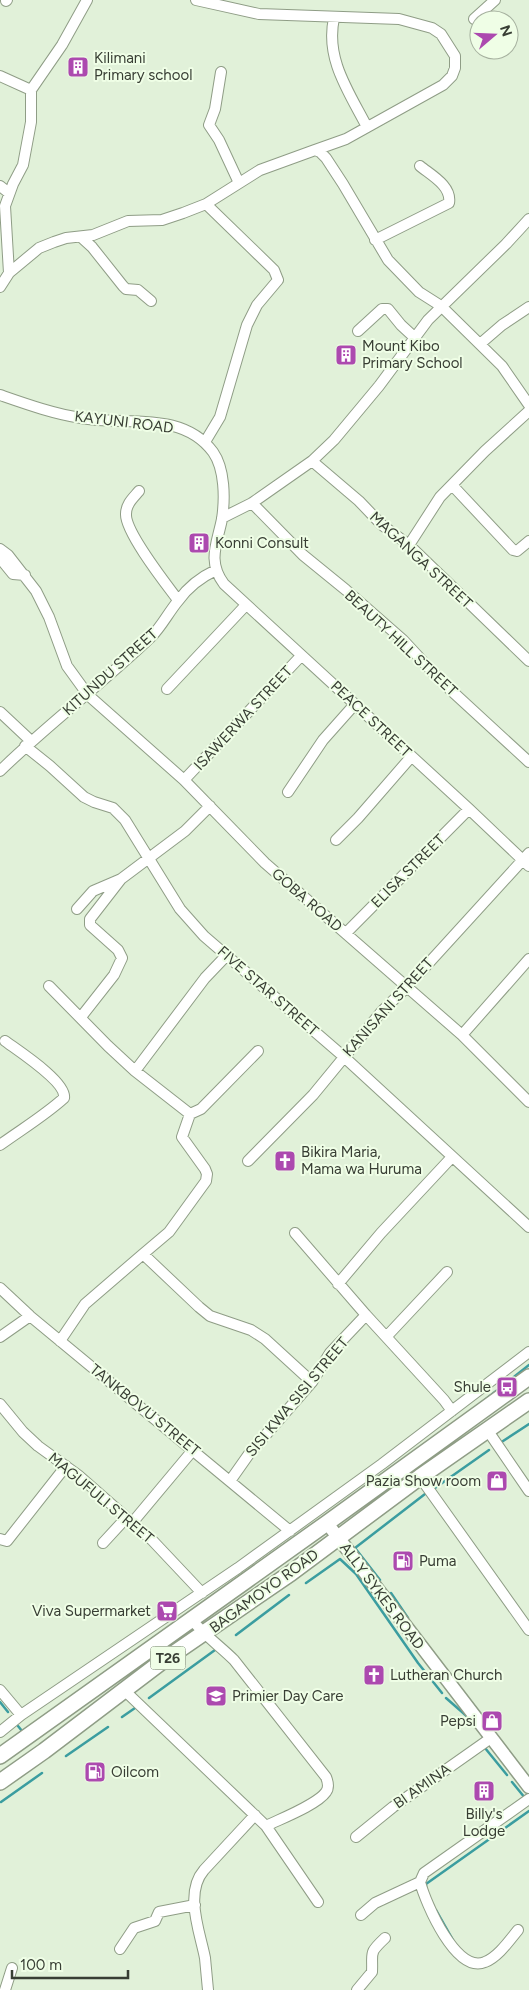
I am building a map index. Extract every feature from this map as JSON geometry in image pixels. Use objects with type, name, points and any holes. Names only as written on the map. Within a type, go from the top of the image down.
[{"type":"highway","name":"BAGAMOYO ROAD","points":[[0,1756],[192,1620],[272,1553],[327,1524],[529,1376]]},
{"type":"highway","name":"BAGAMOYO ROAD","points":[[0,1782],[124,1690],[529,1401]]},
{"type":"main road","name":"ALLY SYKES ROAD","points":[[327,1524],[529,1787]]},
{"type":"street","points":[[9,273],[3,229],[9,193],[23,165],[31,122],[30,90],[62,45],[87,0]]},
{"type":"street","points":[[0,287],[9,273],[39,248],[66,238],[93,235],[128,221],[162,220],[206,204],[260,170],[346,139],[443,85],[452,76],[455,68],[455,56],[445,39],[432,28],[399,19],[259,14],[196,0]]},
{"type":"street","points":[[484,10],[495,0]]},
{"type":"street","points":[[334,18],[331,45],[334,60],[366,127]]},
{"type":"street","points":[[221,72],[209,125],[219,140],[239,184]]},
{"type":"street","points":[[0,76],[30,90]]},
{"type":"street","points":[[315,150],[320,152],[334,171],[375,240],[400,275],[419,292],[441,306],[502,366],[529,406]]},
{"type":"street","points":[[375,240],[449,203],[448,195],[440,181],[420,166]]},
{"type":"street","points":[[0,186],[9,193]]},
{"type":"street","points":[[205,442],[220,417],[247,325],[257,305],[278,280],[274,270],[206,204]]},
{"type":"street","points":[[222,518],[252,503],[312,461],[334,440],[359,411],[414,337],[441,306],[506,244],[529,219]]},
{"type":"street","points":[[81,237],[92,247],[126,289],[138,290],[151,302]]},
{"type":"street","points":[[480,344],[502,324],[529,307]]},
{"type":"street","points":[[358,331],[382,309],[388,309],[414,337]]},
{"type":"street","name":"KAYUNI ROAD","points":[[0,395],[80,418],[100,421],[155,422],[174,425],[192,433],[205,442],[214,454],[222,476],[222,518],[214,556],[216,570]]},
{"type":"street","points":[[409,545],[440,497],[485,451],[529,411]]},
{"type":"street","name":"MAGANGA STREET","points":[[312,461],[359,501],[382,525],[409,545],[529,661]]},
{"type":"street","points":[[452,485],[514,550],[517,551],[529,541]]},
{"type":"street","points":[[139,491],[128,504],[126,519],[150,561],[178,600]]},
{"type":"street","name":"BEAUTY HILL STREET","points":[[252,503],[303,555],[403,640],[442,682],[529,762]]},
{"type":"street","name":"GOBA ROAD","points":[[0,549],[8,555],[25,575],[42,602],[67,666],[88,695],[184,780],[265,863],[462,1035],[529,1102]]},
{"type":"street","points":[[0,558],[13,574],[25,575]]},
{"type":"street","name":"KITUNDU STREET","points":[[0,772],[28,744],[88,695],[160,628],[178,600],[194,583],[216,570]]},
{"type":"street","name":"PEACE STREET","points":[[216,570],[224,584],[246,605],[527,860]]},
{"type":"street","points":[[167,689],[246,605]]},
{"type":"street","name":"ISAWERWA STREET","points":[[184,780],[302,656]]},
{"type":"street","points":[[288,792],[322,740],[355,704]]},
{"type":"street","name":"FIVE STAR STREET","points":[[0,712],[28,744],[84,797],[113,808],[125,820],[180,909],[204,936],[344,1056],[529,1227]]},
{"type":"street","points":[[336,840],[358,818],[411,756]]},
{"type":"street","points":[[77,909],[93,891],[121,879],[185,831],[210,806]]},
{"type":"street","name":"ELISA STREET","points":[[346,933],[469,808]]},
{"type":"street","name":"KANISANI STREET","points":[[248,1161],[313,1095],[382,1011],[527,860]]},
{"type":"street","points":[[81,1017],[114,975],[122,958],[118,950],[89,924],[99,907],[121,879]]},
{"type":"street","points":[[135,1071],[205,978],[226,956]]},
{"type":"street","points":[[462,1035],[478,1014],[529,959]]},
{"type":"street","points":[[49,986],[135,1071],[190,1114]]},
{"type":"street","points":[[0,1145],[30,1122],[39,1119],[64,1098],[65,1095],[58,1084],[38,1066],[5,1041]]},
{"type":"street","points":[[60,1341],[85,1304],[170,1232],[206,1181],[205,1169],[182,1137],[190,1114],[207,1104],[258,1051]]},
{"type":"street","points":[[338,1284],[381,1233],[452,1157]]},
{"type":"street","points":[[295,1234],[452,1411]]},
{"type":"street","points":[[143,1254],[210,1316],[251,1330],[265,1339],[312,1382]]},
{"type":"street","points":[[387,1336],[447,1272]]},
{"type":"street","name":"TANKBOVU STREET","points":[[0,1288],[30,1316],[290,1531]]},
{"type":"street","name":"SISI KWA SISI STREET","points":[[230,1480],[248,1454],[312,1382],[330,1353],[366,1315]]},
{"type":"street","points":[[0,1337],[30,1316]]},
{"type":"street","points":[[0,1732],[21,1715],[202,1593],[272,1553],[290,1531],[529,1352]]},
{"type":"street","name":"MAGUFULI STREET","points":[[0,1404],[23,1432],[54,1459],[91,1486],[152,1540],[202,1593]]},
{"type":"street","points":[[488,1431],[529,1492]]},
{"type":"street","points":[[103,1543],[129,1521],[193,1450]]},
{"type":"street","points":[[0,1539],[7,1541],[66,1466]]},
{"type":"street","points":[[420,1477],[529,1630]]},
{"type":"street","points":[[192,1620],[204,1634],[216,1642],[234,1660],[320,1770],[328,1783],[327,1792],[318,1799],[266,1826]]},
{"type":"street","points":[[0,1690],[21,1715]]},
{"type":"street","points":[[124,1690],[266,1826],[318,1902]]},
{"type":"street","name":"BI AMINA","points":[[356,1836],[393,1807],[490,1738]]},
{"type":"street","points":[[361,1915],[375,1903],[420,1882],[424,1873],[529,1799]]},
{"type":"street","points":[[208,1990],[206,1965],[195,1905],[196,1887],[199,1876],[255,1815]]},
{"type":"street","points":[[420,1882],[436,1920],[451,1946],[462,1959],[476,1964],[485,1962],[496,1955],[518,1930]]},
{"type":"street","points":[[120,1949],[134,1928],[155,1921],[158,1912],[195,1905]]},
{"type":"street","points":[[357,1990],[372,1972],[371,1956],[376,1947],[385,1938]]},
{"type":"street","points":[[5,1990],[12,1968]]},
{"type":"waterway","points":[[481,1403],[529,1365]]},
{"type":"waterway","points":[[500,1443],[529,1424]]},
{"type":"waterway","points":[[435,1488],[489,1450]]},
{"type":"waterway","points":[[380,1580],[355,1548],[425,1494]]},
{"type":"waterway","points":[[306,1583],[340,1559],[356,1574],[418,1663],[442,1693]]},
{"type":"waterway","points":[[391,1593],[408,1618]]},
{"type":"waterway","points":[[236,1635],[289,1595]]},
{"type":"waterway","points":[[149,1698],[215,1650]]},
{"type":"waterway","points":[[446,1698],[470,1719]]},
{"type":"waterway","points":[[0,1702],[8,1712]]},
{"type":"waterway","points":[[122,1717],[135,1708]]},
{"type":"waterway","points":[[18,1726],[22,1731]]},
{"type":"waterway","points":[[66,1756],[108,1727]]},
{"type":"waterway","points":[[485,1748],[507,1775]]},
{"type":"waterway","points":[[1,1802],[42,1773]]},
{"type":"waterway","points":[[512,1782],[525,1798]]},
{"type":"waterway","points":[[426,1887],[426,1884],[529,1811]]},
{"type":"waterway","points":[[436,1910],[453,1940]]},
{"type":"place","name":"Kilimani Primary school","points":[[78,67]]},
{"type":"place","name":"Mount Kibo Primary School","points":[[346,355]]},
{"type":"place","name":"Konni Consult","points":[[199,543]]},
{"type":"place","name":"Bikira Maria, Mama wa Huruma","points":[[285,1161]]},
{"type":"place","name":"Shule","points":[[507,1387]]},
{"type":"place","name":"Pazia Show room","points":[[497,1481]]},
{"type":"place","name":"Puma","points":[[403,1561]]},
{"type":"place","name":"Viva Supermarket","points":[[167,1611]]},
{"type":"place","name":"Lutheran Church","points":[[374,1675]]},
{"type":"place","name":"Primier Day Care","points":[[216,1696]]},
{"type":"place","name":"Pepsi","points":[[492,1721]]},
{"type":"place","name":"Oilcom","points":[[95,1772]]},
{"type":"place","name":"Billy's Lodge","points":[[484,1791]]}]
